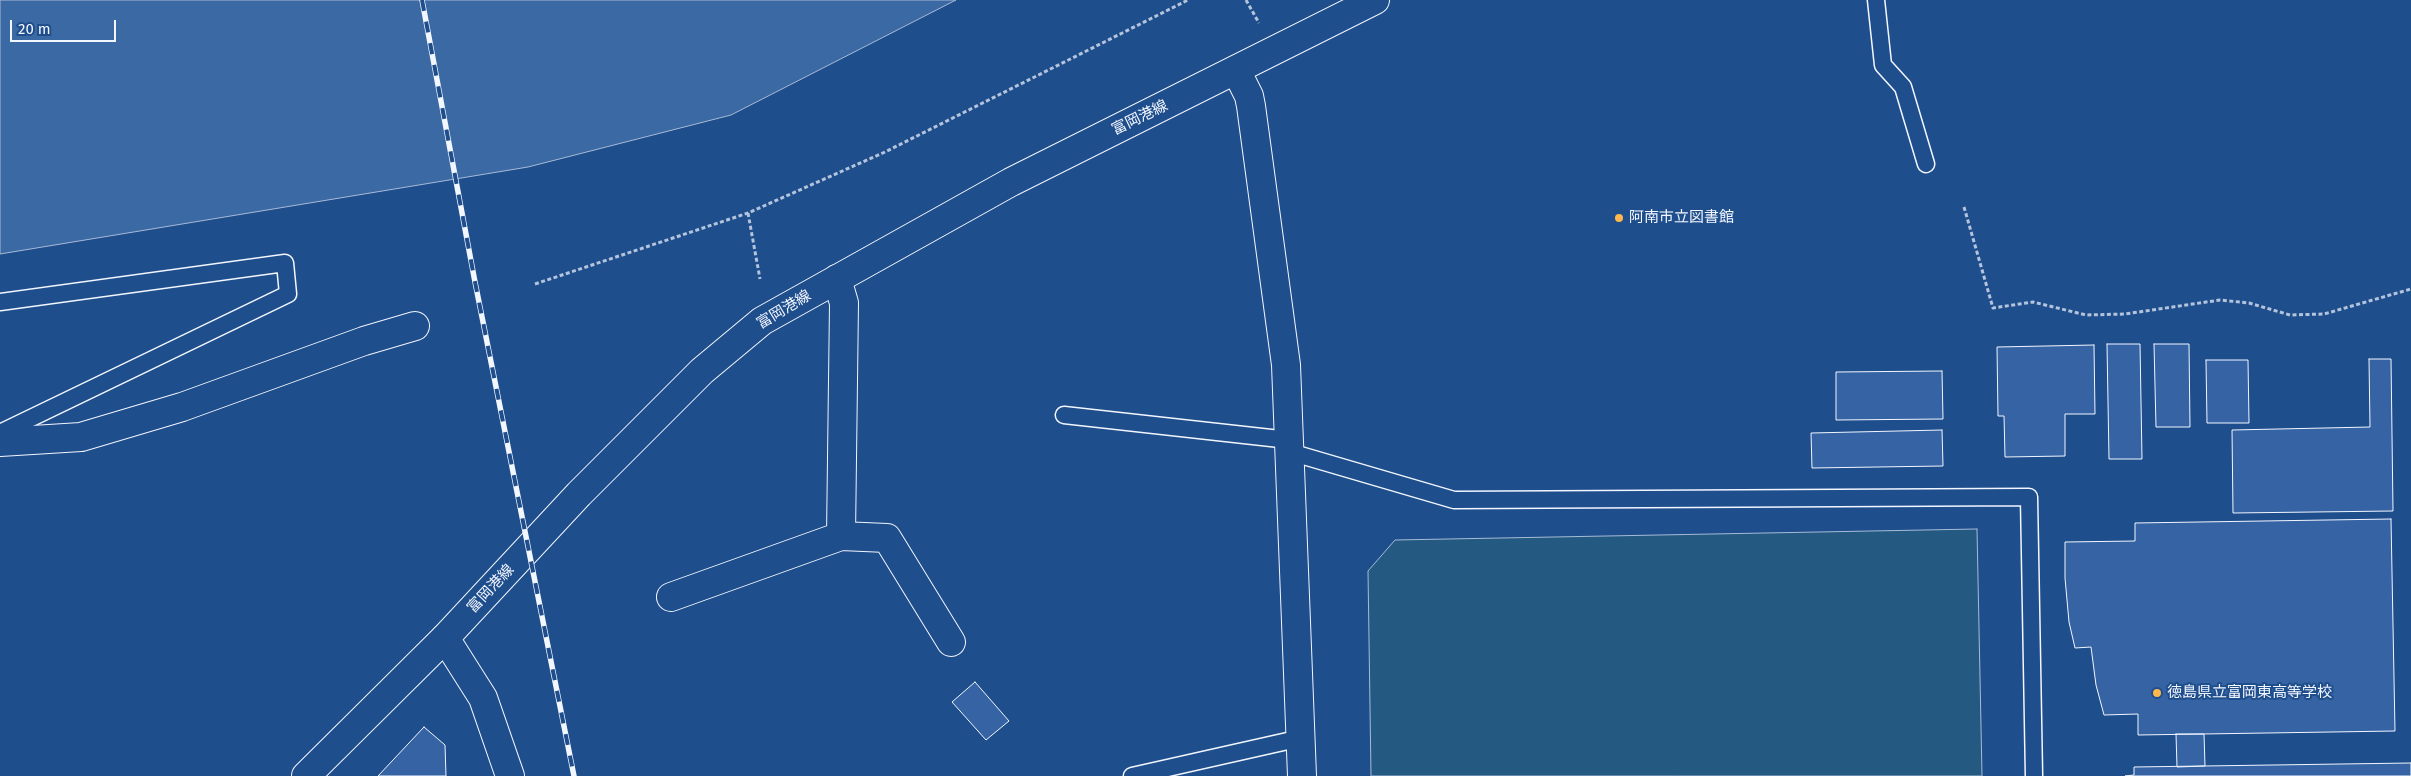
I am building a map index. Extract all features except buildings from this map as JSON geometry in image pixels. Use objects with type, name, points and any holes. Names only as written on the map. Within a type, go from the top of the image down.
[{"type":"street","name":"富岡港線","points":[[306,776],[446,638],[579,494],[702,370],[762,321],[1011,182],[1375,0]]},
{"type":"street","points":[[1236,70],[1249,96],[1286,365],[1302,776]]},
{"type":"street","points":[[837,279],[844,303],[841,536]]},
{"type":"street","points":[[0,442],[81,437],[182,407],[364,341],[415,326]]},
{"type":"street","points":[[671,597],[841,536],[887,538],[951,642]]},
{"type":"street","points":[[446,638],[482,698],[510,776]]},
{"type":"lane","points":[[1876,0],[1883,65],[1904,87],[1926,164]]},
{"type":"lane","points":[[0,302],[285,263],[288,294],[0,433]]},
{"type":"lane","points":[[1064,415],[1289,446],[1454,500],[2029,497],[2034,776]]},
{"type":"lane","points":[[1132,776],[1301,738]]},
{"type":"path","points":[[535,284],[748,213],[885,152],[1188,0]]},
{"type":"path","points":[[1246,0],[1260,25]]},
{"type":"path","points":[[1964,207],[1993,308],[2033,302],[2086,315],[2115,314],[2220,300],[2249,303],[2290,315],[2324,314],[2411,290]]},
{"type":"path","points":[[748,213],[760,279]]},
{"type":"shaded area","points":[[0,0],[956,0],[731,115],[528,167],[0,254]]},
{"type":"shaded area","points":[[1977,529],[1982,776],[1371,776],[1368,571],[1395,540]]},
{"type":"railway","points":[[422,0],[475,282],[574,776]]},
{"type":"place","name":"阿南市立図書館","points":[[1619,218]]},
{"type":"place","name":"徳島県立富岡東高等学校","points":[[2157,693]]}]
